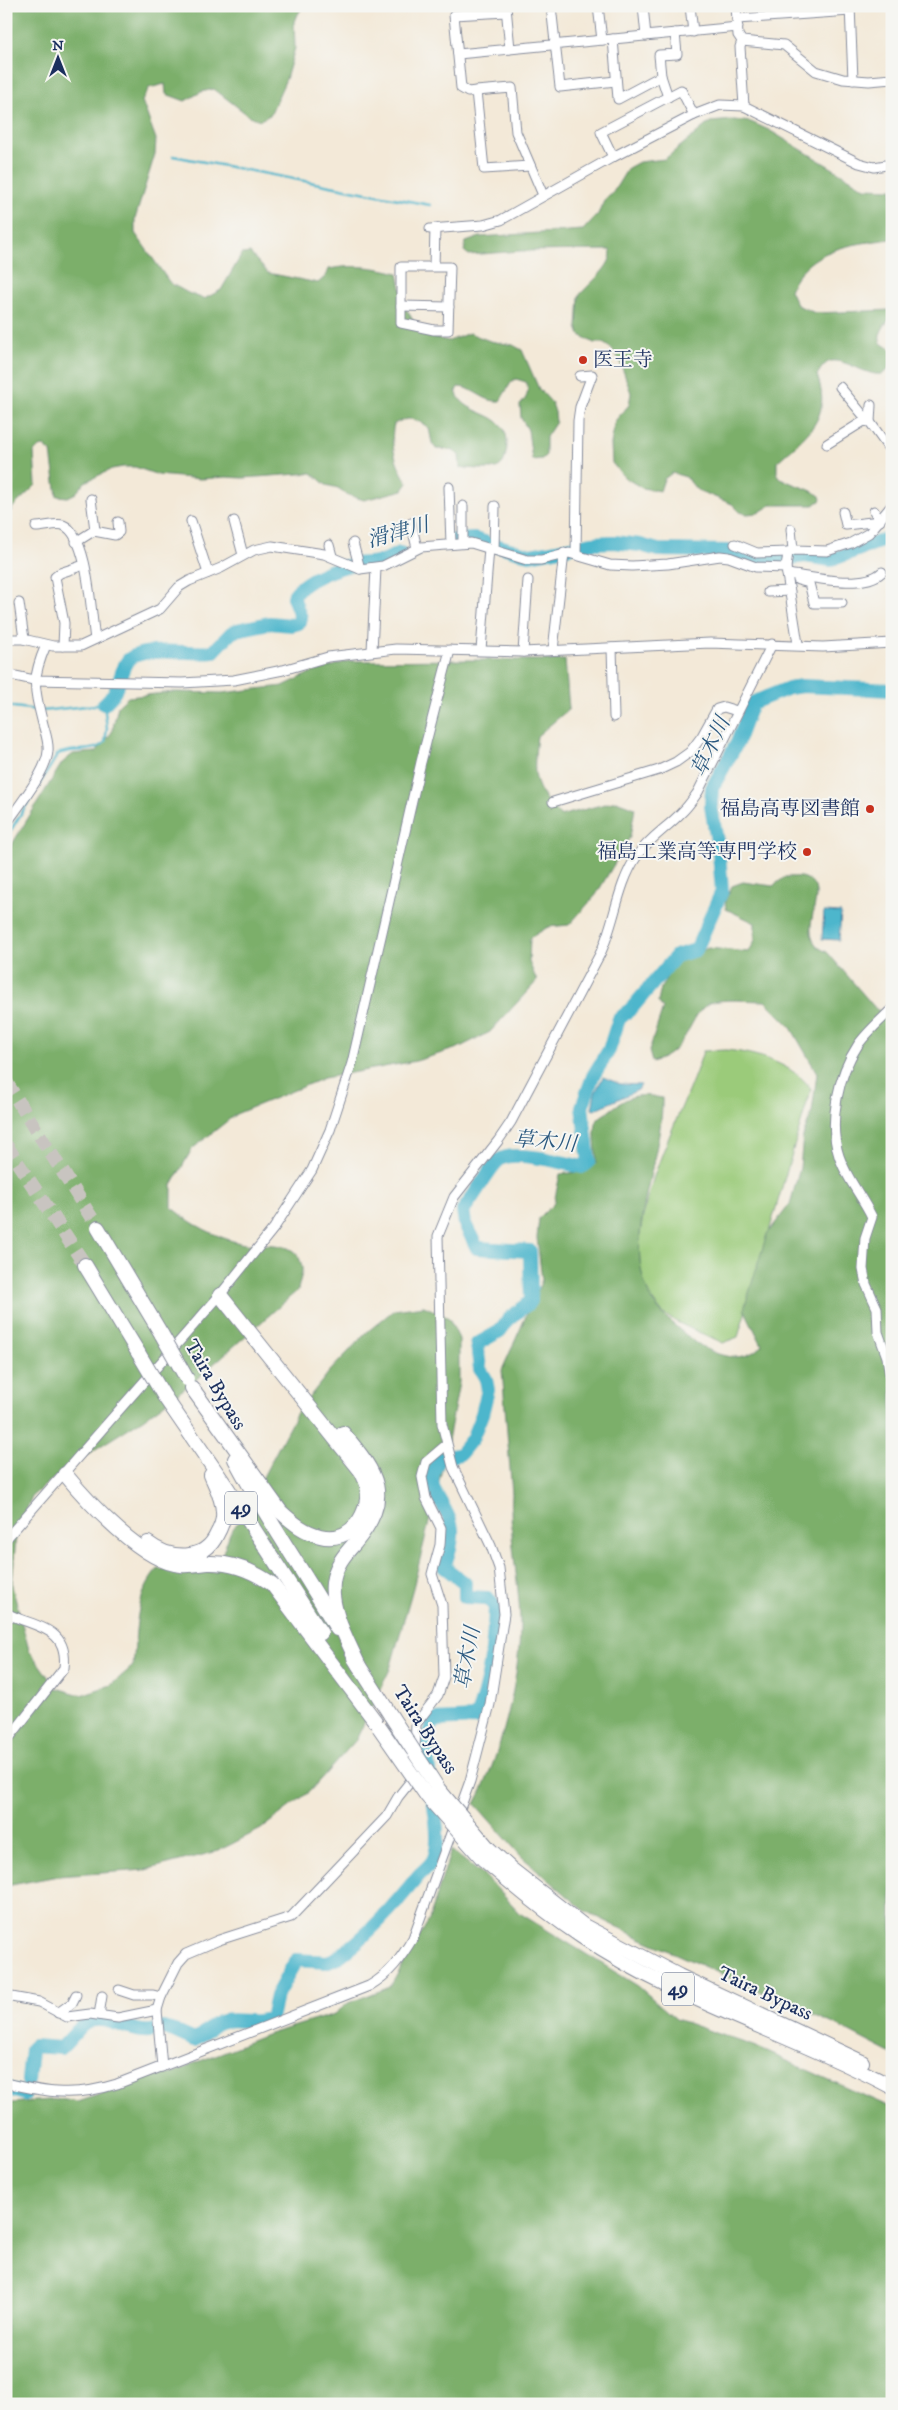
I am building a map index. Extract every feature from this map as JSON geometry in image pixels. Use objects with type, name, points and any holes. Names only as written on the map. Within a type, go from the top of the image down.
[{"type":"highway","name":"Taira Bypass","points":[[98,1228],[234,1456],[252,1492],[290,1549],[359,1666],[439,1790],[486,1854],[511,1869],[584,1926],[679,1976],[892,2076]]},
{"type":"highway","name":"Taira Bypass","points":[[85,1265],[164,1396],[344,1667],[377,1724],[427,1796],[526,1895],[582,1937],[631,1965],[685,1992],[892,2087]]},
{"type":"highway","points":[[190,1383],[281,1512],[296,1526],[322,1537],[334,1537],[345,1533],[358,1524],[364,1513],[367,1499],[367,1484],[361,1471],[220,1295]]},
{"type":"highway","points":[[220,1295],[236,1306],[364,1457],[372,1471],[377,1486],[377,1506],[371,1521],[336,1569],[333,1584],[334,1603],[359,1666]]},
{"type":"highway","points":[[65,1474],[156,1549],[178,1556],[192,1556],[207,1549],[215,1540],[222,1524],[223,1512],[218,1492],[184,1424]]},
{"type":"highway","points":[[65,1474],[91,1504],[146,1552],[160,1561],[180,1565],[211,1563],[234,1565],[255,1572],[272,1584],[377,1724]]},
{"type":"street","points":[[551,6],[560,87],[616,81]]},
{"type":"street","points":[[598,6],[602,40]]},
{"type":"street","points":[[643,6],[646,36]]},
{"type":"street","points":[[690,6],[693,32]]},
{"type":"street","points":[[736,6],[737,23],[742,41],[740,47],[744,106]]},
{"type":"street","points":[[458,54],[693,32],[737,23],[850,8],[854,80]]},
{"type":"street","points":[[510,49],[506,9],[454,16],[461,88],[468,92],[512,88],[516,132],[543,195]]},
{"type":"street","points":[[668,97],[661,76],[659,55],[677,54],[675,33]]},
{"type":"street","points":[[613,39],[618,99],[661,76]]},
{"type":"street","points":[[742,41],[784,44],[816,71],[843,79],[892,79]]},
{"type":"street","points":[[613,157],[600,132],[681,90],[694,115]]},
{"type":"street","points":[[476,91],[484,169],[530,166]]},
{"type":"street","points":[[434,267],[433,228],[493,223],[613,157],[694,115],[720,105],[744,106],[858,163],[874,167],[892,164]]},
{"type":"street","points":[[401,267],[450,267],[448,330],[434,330],[402,323],[401,306],[401,267]]},
{"type":"street","points":[[401,306],[449,307]]},
{"type":"street","points":[[576,554],[580,407],[592,375],[580,376]]},
{"type":"street","points":[[840,387],[869,421],[892,453]]},
{"type":"street","points":[[869,421],[872,405]]},
{"type":"street","points":[[827,444],[864,421],[869,421]]},
{"type":"street","points":[[449,487],[451,544]]},
{"type":"street","points":[[76,542],[96,528],[91,499]]},
{"type":"street","points":[[735,544],[757,553],[827,551],[851,543],[869,533],[892,505]]},
{"type":"street","points":[[463,506],[463,543]]},
{"type":"street","points":[[481,650],[495,506]]},
{"type":"street","points":[[843,512],[846,525],[880,521]]},
{"type":"street","points":[[874,512],[880,521]]},
{"type":"street","points":[[191,521],[208,573]]},
{"type":"street","points":[[234,521],[243,555]]},
{"type":"street","points":[[94,531],[115,535],[119,532],[118,522]]},
{"type":"street","points":[[411,523],[417,548]]},
{"type":"street","points":[[36,528],[64,526],[76,542],[84,565],[90,592],[95,639]]},
{"type":"street","points":[[791,529],[787,572],[798,644]]},
{"type":"street","points":[[353,543],[360,569]]},
{"type":"street","points":[[6,639],[24,640],[46,645],[80,646],[160,609],[179,587],[243,555],[260,549],[279,546],[332,556],[360,569],[376,568],[417,548],[463,543],[492,549],[512,557],[535,560],[564,554],[576,554],[610,565],[660,565],[720,556],[756,566],[833,581],[869,580],[882,572]]},
{"type":"street","points":[[329,545],[332,556]]},
{"type":"street","points":[[553,650],[564,554]]},
{"type":"street","points":[[63,646],[64,623],[55,577],[60,573],[84,565]]},
{"type":"street","points":[[372,651],[376,568]]},
{"type":"street","points":[[787,572],[810,582],[814,603],[842,603]]},
{"type":"street","points":[[523,652],[528,580]]},
{"type":"street","points":[[768,592],[790,591]]},
{"type":"street","points":[[19,603],[24,640]]},
{"type":"street","points":[[6,674],[35,680],[182,683],[234,680],[283,670],[317,659],[372,651],[481,650],[523,652],[772,644],[856,646],[892,643]]},
{"type":"street","points":[[6,2083],[58,2093],[86,2092],[162,2067],[369,1986],[384,1977],[399,1961],[414,1938],[423,1918],[449,1836],[470,1781],[490,1704],[504,1614],[499,1568],[491,1546],[453,1466],[447,1447],[440,1402],[438,1236],[454,1197],[498,1141],[524,1098],[600,954],[607,939],[626,877],[637,856],[650,840],[681,814],[698,792],[716,760],[737,711],[772,644]]},
{"type":"street","points":[[6,824],[42,769],[47,756],[47,742],[35,693],[38,663],[46,645]]},
{"type":"street","points":[[612,648],[614,717]]},
{"type":"street","points":[[6,1539],[220,1295],[274,1228],[312,1170],[330,1130],[352,1063],[421,762],[450,650]]},
{"type":"street","points":[[553,802],[667,767],[690,752],[702,736],[717,709],[724,707],[737,711]]},
{"type":"street","points":[[892,1009],[858,1044],[852,1056],[839,1092],[834,1127],[836,1144],[844,1170],[872,1216],[865,1238],[863,1269],[866,1284],[876,1308],[878,1332],[887,1357],[892,1390]]},
{"type":"street","points":[[162,2067],[157,2010],[161,1997],[178,1963],[186,1954],[219,1940],[283,1921],[301,1910],[342,1862],[387,1816],[398,1797],[410,1782],[416,1724],[438,1695],[444,1678],[442,1605],[432,1574],[440,1545],[441,1528],[426,1498],[422,1477],[426,1462],[447,1447]]},
{"type":"street","points":[[6,1613],[56,1635],[62,1645],[65,1657],[64,1668],[6,1742]]},
{"type":"street","points":[[119,1990],[134,1995],[161,1997]]},
{"type":"street","points":[[6,1996],[39,2002],[59,2018],[99,2015],[121,2017],[157,2010]]},
{"type":"street","points":[[59,2018],[76,1996]]},
{"type":"street","points":[[99,2015],[102,1996]]},
{"type":"green space","points":[[6,6],[303,6],[294,21],[295,48],[286,79],[270,115],[260,120],[249,116],[214,89],[201,92],[185,101],[166,94],[165,84],[149,88],[142,101],[156,139],[155,154],[135,219],[135,233],[170,283],[204,299],[221,290],[242,254],[250,253],[268,273],[318,283],[326,276],[329,269],[338,267],[364,267],[398,273],[405,307],[422,335],[449,341],[469,333],[490,341],[513,345],[522,350],[539,389],[552,403],[555,412],[556,422],[546,437],[546,455],[542,459],[532,460],[528,430],[521,418],[520,405],[528,392],[527,386],[526,382],[516,379],[512,381],[500,401],[489,400],[469,389],[458,387],[456,391],[461,401],[498,422],[504,430],[507,441],[505,458],[502,464],[494,469],[460,467],[459,455],[452,450],[436,449],[432,443],[429,428],[416,420],[408,419],[394,424],[393,447],[397,463],[408,483],[403,490],[364,500],[348,495],[338,488],[326,485],[312,473],[201,479],[158,475],[135,467],[112,469],[85,482],[76,493],[68,497],[57,496],[51,452],[44,446],[39,447],[34,452],[36,485],[14,506],[6,517]]},
{"type":"green space","points":[[734,120],[751,122],[769,130],[865,188],[892,189],[892,239],[847,246],[819,257],[807,265],[790,290],[797,305],[815,313],[892,310],[892,317],[885,325],[880,336],[881,343],[892,350],[890,364],[886,372],[878,374],[840,362],[831,361],[825,365],[817,375],[822,404],[819,415],[807,434],[777,462],[777,475],[787,482],[810,490],[820,496],[821,500],[814,505],[771,505],[758,513],[747,514],[740,512],[732,504],[697,490],[686,477],[672,473],[664,479],[660,491],[642,488],[624,477],[612,463],[611,444],[615,421],[629,405],[631,393],[619,359],[612,349],[603,343],[594,343],[580,335],[577,327],[579,296],[605,268],[611,256],[610,250],[520,251],[469,255],[464,251],[466,242],[480,237],[583,230],[598,214],[605,199],[612,194],[628,168],[639,162],[665,159],[710,122]]},
{"type":"green space","points":[[565,660],[569,709],[537,736],[536,779],[544,796],[560,816],[616,801],[635,808],[630,837],[596,895],[569,925],[548,927],[530,938],[529,962],[537,981],[490,1032],[458,1048],[416,1061],[324,1078],[236,1114],[192,1149],[172,1185],[172,1208],[196,1225],[213,1234],[240,1243],[277,1245],[293,1251],[299,1257],[302,1267],[298,1290],[192,1383],[143,1419],[69,1466],[32,1496],[16,1536],[12,1586],[29,1650],[56,1688],[81,1695],[111,1685],[133,1666],[136,1627],[141,1602],[150,1579],[158,1569],[216,1572],[230,1533],[243,1515],[296,1414],[329,1372],[367,1332],[394,1310],[424,1306],[449,1318],[459,1339],[459,1383],[444,1461],[413,1588],[390,1669],[356,1740],[309,1792],[261,1829],[218,1851],[145,1870],[58,1876],[6,1886],[6,854],[62,763],[73,754],[96,752],[112,732],[118,706],[128,697],[174,692],[222,693],[283,686],[308,674],[348,661]]},
{"type":"green space","points":[[785,877],[803,877],[813,884],[816,892],[811,936],[816,945],[827,952],[876,1009],[892,1017],[892,2054],[836,2025],[640,1938],[585,1911],[522,1857],[475,1804],[493,1763],[508,1715],[517,1666],[519,1642],[519,1604],[511,1526],[512,1494],[502,1370],[542,1280],[537,1238],[539,1218],[554,1203],[560,1174],[579,1172],[596,1163],[595,1129],[597,1122],[601,1116],[622,1102],[639,1096],[662,1098],[657,1147],[641,1226],[640,1251],[642,1275],[653,1302],[682,1332],[713,1352],[739,1357],[757,1350],[762,1345],[744,1309],[767,1234],[790,1204],[800,1168],[803,1136],[812,1112],[817,1073],[790,1026],[765,1001],[729,1000],[710,1003],[697,1015],[674,1050],[652,1062],[649,1051],[663,1008],[658,1002],[661,988],[675,961],[708,948],[749,952],[755,940],[755,923],[726,909],[725,901],[732,886],[743,882],[773,886]]},
{"type":"green space","points":[[726,1050],[762,1057],[785,1066],[804,1080],[811,1089],[738,1337],[723,1343],[682,1324],[662,1312],[645,1285],[639,1254],[642,1219],[652,1183],[703,1051]]},
{"type":"green space","points":[[451,1850],[488,1879],[521,1914],[638,1986],[676,2019],[756,2047],[892,2108],[892,2404],[6,2404],[6,2101],[12,2103],[60,2099],[78,2102],[152,2076],[172,2074],[269,2034],[335,2014],[348,2003],[390,1987],[429,1920]]},
{"type":"water","points":[[824,912],[841,913],[839,940],[822,939]]},
{"type":"water","points":[[603,1077],[620,1084],[641,1085],[638,1090],[594,1110],[592,1109],[595,1093]]},
{"type":"waterway","points":[[173,156],[430,205]]},
{"type":"waterway","name":"滑津川","points":[[455,540],[474,539],[530,555],[592,543],[614,542],[640,545],[658,550],[729,551],[771,561],[805,556],[831,560],[892,537]]},
{"type":"waterway","name":"滑津川","points":[[104,704],[115,691],[126,663],[135,655],[156,652],[213,652],[231,633],[237,630],[269,623],[292,625],[299,623],[301,618],[293,597],[312,579],[340,568],[360,563],[380,562],[400,553]]},
{"type":"waterway","name":"草木川","points":[[163,2028],[194,2040],[219,2022],[229,2020],[258,2021],[271,2018],[276,1996],[296,1960],[328,1962],[337,1958],[381,1920],[433,1860],[437,1843],[437,1826],[428,1767],[427,1749],[429,1733],[435,1720],[476,1718],[485,1691],[490,1663],[495,1607],[488,1598],[465,1597],[465,1583],[444,1567],[450,1546],[452,1529],[448,1515],[435,1493],[432,1478],[434,1469],[440,1459],[460,1454],[472,1439],[482,1414],[488,1390],[486,1379],[480,1369],[477,1344],[500,1331],[508,1320],[531,1301],[530,1251],[477,1248],[465,1224],[463,1210],[495,1164],[506,1157],[527,1156],[582,1167],[589,1161],[582,1107],[593,1076],[609,1050],[619,1019],[632,1008],[676,956],[696,950],[722,891],[719,853],[711,806],[712,788],[737,743],[752,703],[789,688],[802,686],[892,690]]},
{"type":"waterway","points":[[6,838],[58,754],[95,748],[105,742],[107,728],[104,704],[42,711]]},
{"type":"waterway","points":[[6,706],[37,710]]},
{"type":"waterway","name":"草木川","points":[[28,2081],[31,2049],[34,2046],[61,2048],[80,2028],[93,2020],[102,2020],[138,2030],[156,2030]]},
{"type":"waterway","name":"草木川","points":[[6,2088],[25,2094]]},
{"type":"tunnel","points":[[6,1082],[98,1228]]},
{"type":"tunnel","points":[[6,1145],[85,1265]]},
{"type":"place","name":"医王寺","points":[[583,360]]},
{"type":"place","name":"福島高専図書館","points":[[870,809]]},
{"type":"place","name":"福島工業高等専門学校","points":[[807,852]]}]
